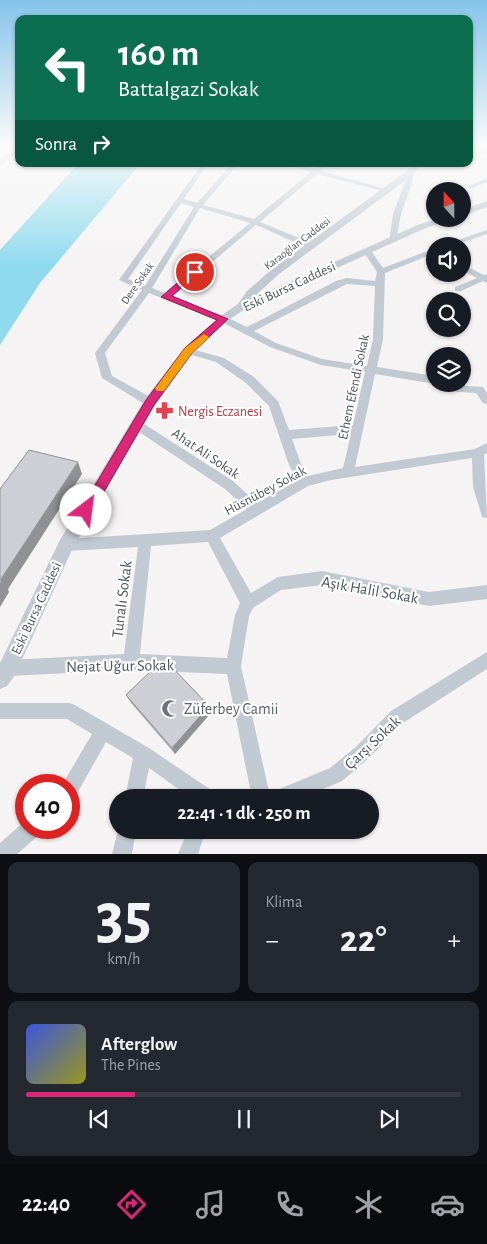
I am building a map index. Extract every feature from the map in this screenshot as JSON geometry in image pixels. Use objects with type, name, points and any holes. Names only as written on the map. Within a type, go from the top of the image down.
[{"type":"street","points":[[188,187],[123,280],[223,319],[273,345],[321,362],[426,379]]},
{"type":"street","name":"Dere Sokak","points":[[150,402],[107,378],[100,353],[147,290],[198,205],[214,187]]},
{"type":"street","points":[[166,297],[297,187]]},
{"type":"street","points":[[374,187],[387,190]]},
{"type":"street","name":"Karaoğlan Caddesi","points":[[240,307],[251,293],[391,187]]},
{"type":"street","points":[[392,240],[396,214],[407,187]]},
{"type":"street","points":[[179,200],[255,222],[311,246]]},
{"type":"street","points":[[471,210],[487,204]]},
{"type":"street","name":"Eski Bursa Caddesi","points":[[4,674],[66,545],[150,402],[188,351],[223,319],[240,307],[426,227]]},
{"type":"street","points":[[471,237],[487,232]]},
{"type":"street","points":[[367,251],[382,272],[426,254]]},
{"type":"street","points":[[471,270],[486,278]]},
{"type":"street","name":"Ethem Efendi Sokak","points":[[348,473],[378,339],[379,284],[382,272]]},
{"type":"street","points":[[458,289],[486,278]]},
{"type":"street","points":[[247,331],[339,283],[347,281],[379,284]]},
{"type":"street","points":[[188,351],[220,360],[250,380],[274,404],[295,466],[305,482]]},
{"type":"street","points":[[471,389],[479,390],[487,400]]},
{"type":"street","name":"Ahat Ali Sokak","points":[[137,425],[229,485],[256,510]]},
{"type":"street","points":[[284,435],[359,429]]},
{"type":"street","points":[[482,450],[479,487],[487,513]]},
{"type":"street","name":"Hüsnübey Sokak","points":[[66,545],[212,536],[305,482],[482,450]]},
{"type":"street","points":[[212,536],[248,603],[242,615],[233,666],[259,789]]},
{"type":"street","name":"Tunalı Sokak","points":[[131,662],[146,541]]},
{"type":"street","name":"Aşık Halil Sokak","points":[[248,603],[278,584],[322,578],[429,599],[487,592]]},
{"type":"street","name":"Çarşı Sokak","points":[[301,789],[336,775],[363,752],[397,717],[487,660]]},
{"type":"street","name":"Nejat Uğur Sokak","points":[[4,674],[131,662],[233,666]]},
{"type":"street","points":[[0,711],[69,711],[143,754],[195,789]]},
{"type":"street","points":[[79,774],[104,730]]},
{"type":"street","points":[[136,789],[143,754]]},
{"type":"street","points":[[2,854],[19,839]]},
{"type":"street","points":[[122,854],[126,839]]},
{"type":"street","points":[[188,854],[194,839]]},
{"type":"water","points":[[57,187],[121,187],[40,283],[0,345],[0,250]]},
{"type":"building","points":[[29,450],[78,462],[1,579],[2,582],[0,584],[0,489]]},
{"type":"building","name":"Züferbey Camii","points":[[157,665],[170,665],[209,706],[172,748],[126,695]]},
{"type":"slow traffic","points":[[160,388],[188,351],[204,337]]},
{"type":"place","name":"Nergis Eczanesi","points":[[164,411]]},
{"type":"place","name":"Züferbey Camii","points":[[170,708]]},
{"type":"route","points":[[86,510],[150,402],[188,351],[223,319],[166,297],[195,272]]}]
